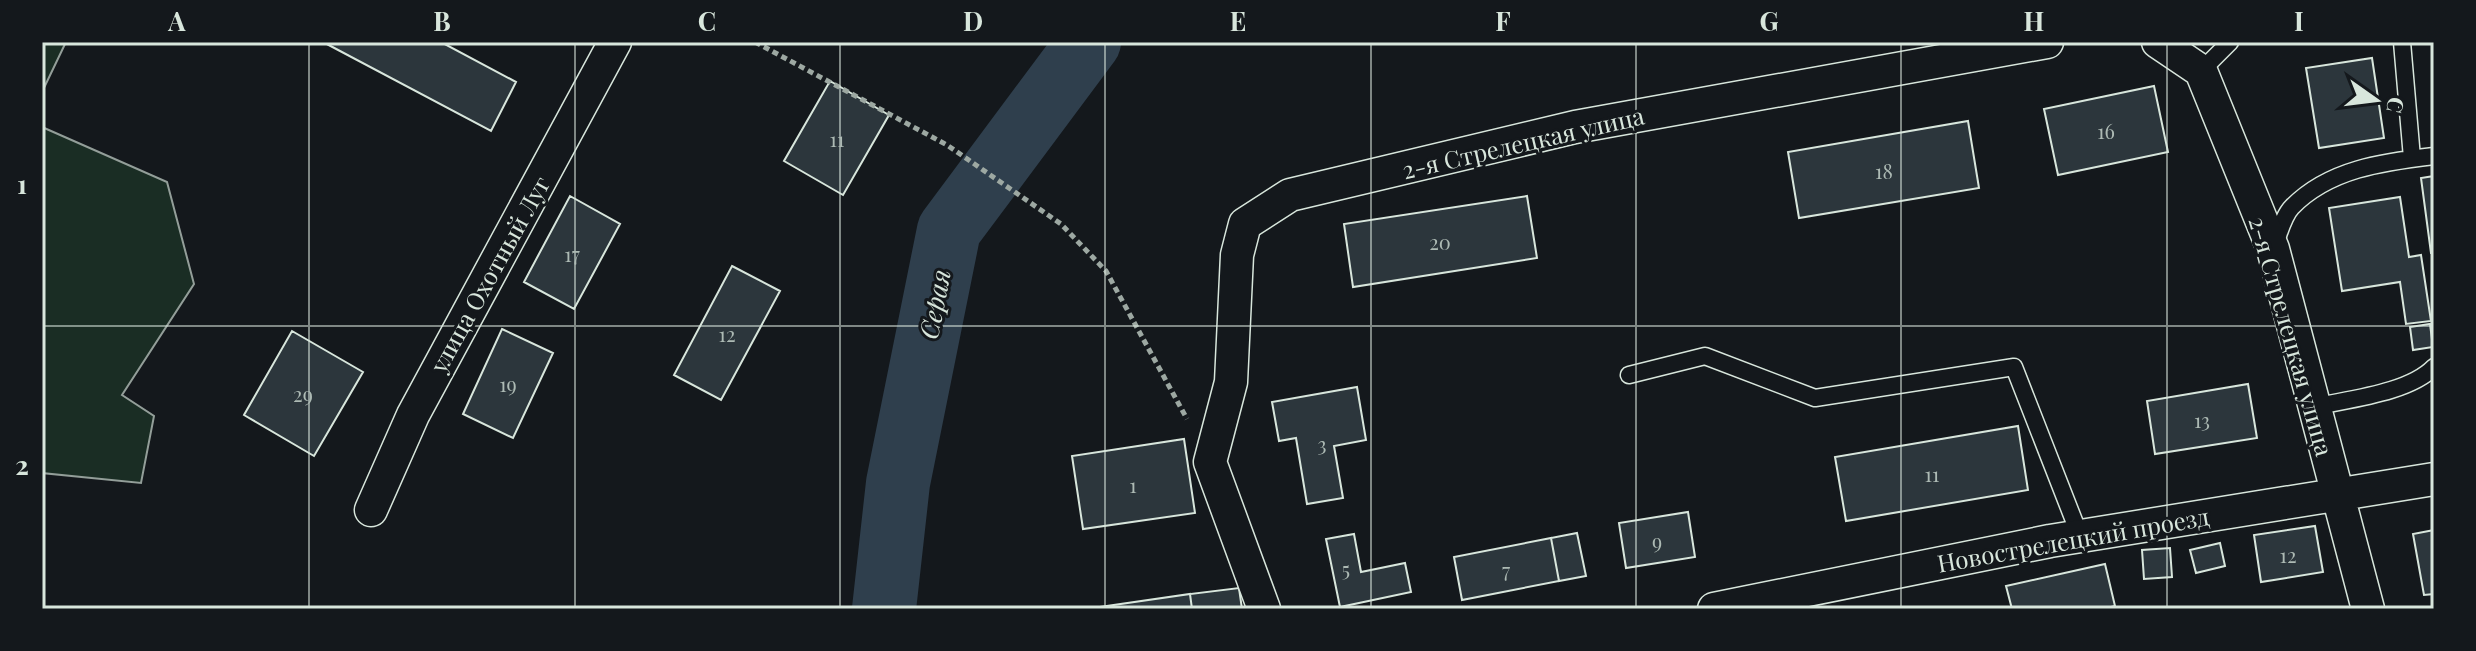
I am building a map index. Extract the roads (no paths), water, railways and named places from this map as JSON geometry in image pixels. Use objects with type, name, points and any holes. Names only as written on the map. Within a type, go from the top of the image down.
[{"type":"street","name":"улица Охотный Луг","points":[[371,510],[413,415],[615,42]]},
{"type":"street","name":"2-я Стрелецкая улица","points":[[1264,609],[1210,462],[1231,382],[1237,255],[1245,224],[1290,195],[1575,127],[2047,42]]},
{"type":"street","points":[[2158,42],[2201,71]]},
{"type":"street","name":"2-я Стрелецкая улица","points":[[2201,71],[2273,249],[2368,609]]},
{"type":"street","name":"Новострелецкий проезд","points":[[1714,609],[2080,536],[2434,479]]},
{"type":"lane","points":[[2201,71],[2230,42]]},
{"type":"lane","points":[[2402,42],[2412,158]]},
{"type":"lane","points":[[2273,249],[2289,209],[2329,178],[2387,161],[2434,156]]},
{"type":"lane","points":[[1629,375],[1705,356],[1815,398],[2014,367],[2080,536]]},
{"type":"lane","points":[[2314,407],[2401,386],[2426,376],[2434,367]]},
{"type":"waterway","name":"Серая","points":[[884,609],[898,483],[949,230],[1089,42]]}]
